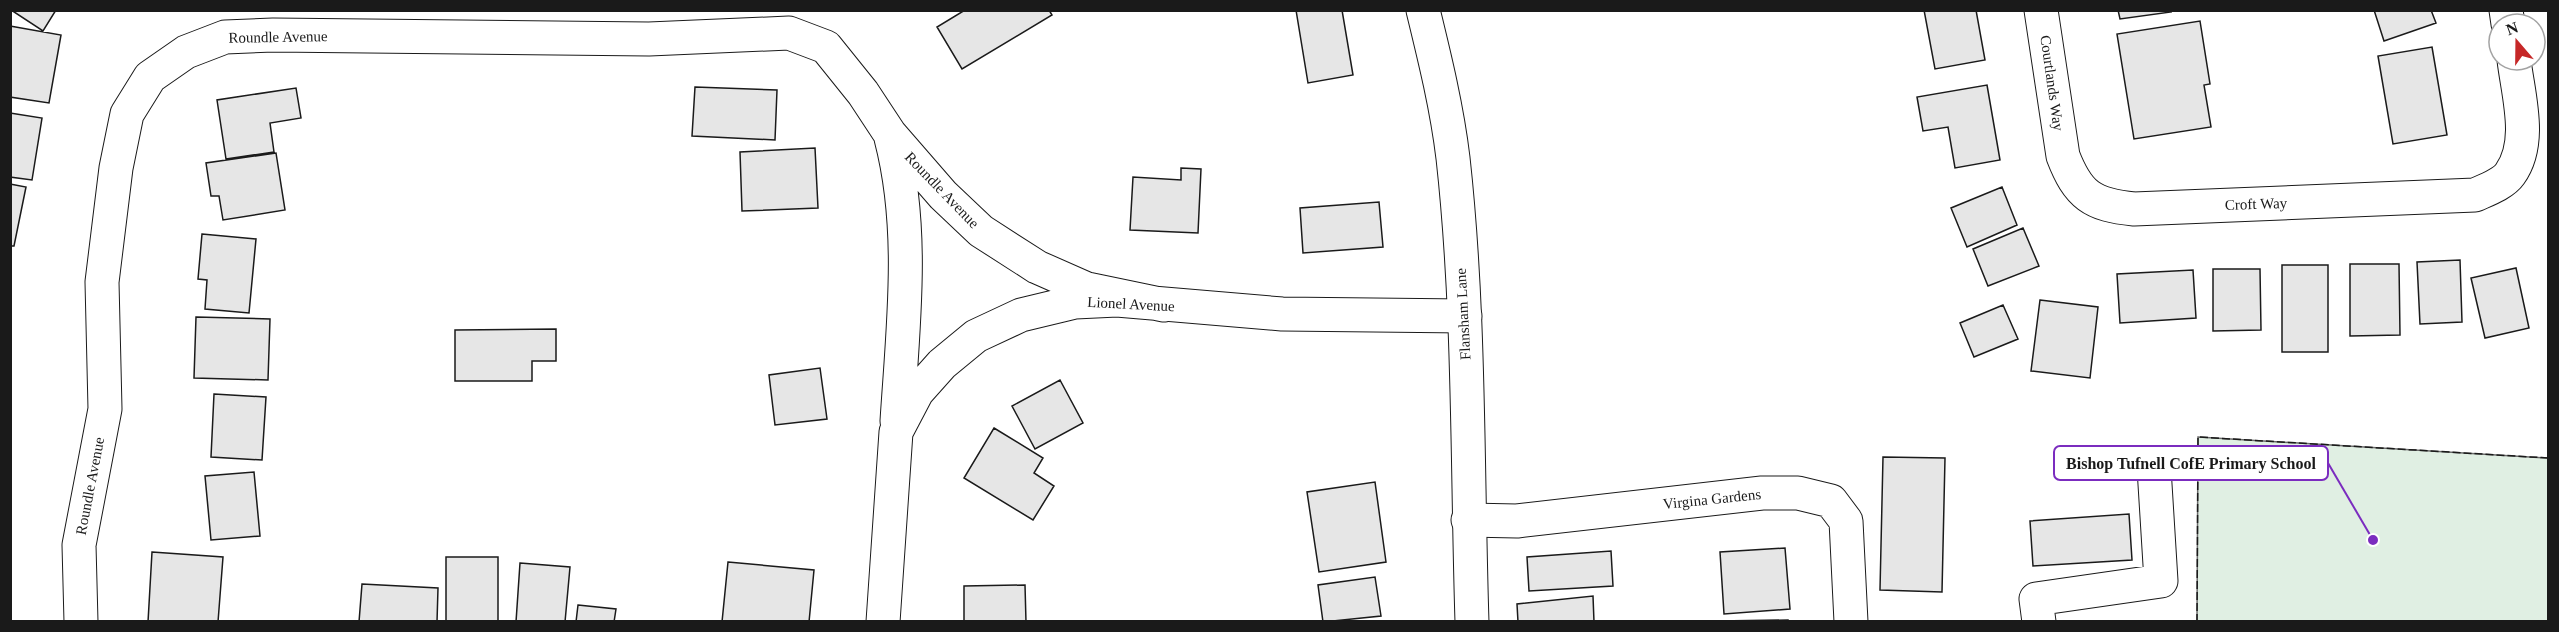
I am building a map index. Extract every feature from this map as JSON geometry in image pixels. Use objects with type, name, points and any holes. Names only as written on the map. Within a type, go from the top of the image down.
[{"type":"street","name":"Flansham Lane","points":[[1423,10],[1438,71],[1453,157],[1465,316],[1472,621]]},
{"type":"street","name":"Courtlands Way","points":[[2041,10],[2063,156]]},
{"type":"street","name":"Roundle Avenue","points":[[81,621],[79,545],[105,409],[102,282],[116,168],[127,114],[150,77],[186,52],[225,37],[273,35],[649,39],[789,33],[826,47],[863,93],[890,134],[943,195],[981,231],[1037,267],[1087,289],[1164,305]]},
{"type":"street","name":"Croft Way","points":[[2063,156],[2071,178],[2084,195],[2108,207],[2134,209],[2475,195],[2510,175],[2520,155],[2523,129],[2516,72]]},
{"type":"street","name":"Roundle Avenue","points":[[890,134],[900,172],[904,223],[905,301],[896,432]]},
{"type":"street","name":"Lionel Avenue","points":[[883,621],[896,432],[917,392],[942,364],[975,336],[1021,315],[1075,302],[1118,300],[1282,314],[1465,316]]},
{"type":"street","points":[[2038,621],[2036,599],[2161,580],[2154,468]]},
{"type":"street","name":"Virgina Gardens","points":[[1468,520],[1517,521],[1762,493],[1798,493],[1831,501],[1846,521],[1851,621]]},
{"type":"green space","points":[[2198,437],[2548,458],[2548,621],[2197,621]]},
{"type":"building","points":[[11,10],[56,10],[43,31]]},
{"type":"building","points":[[965,10],[1049,10],[1052,15],[962,69],[937,27]]},
{"type":"building","points":[[1296,10],[1342,10],[1353,75],[1308,83]]},
{"type":"building","points":[[1924,10],[1976,10],[1985,60],[1935,69]]},
{"type":"building","points":[[2118,10],[2170,10],[2171,12],[2120,19]]},
{"type":"building","points":[[2374,10],[2431,10],[2436,23],[2384,41]]},
{"type":"building","points":[[2200,21],[2210,84],[2204,85],[2211,127],[2134,139],[2117,34]]},
{"type":"building","points":[[10,26],[61,35],[49,103],[10,97]]},
{"type":"building","points":[[2432,47],[2447,135],[2393,144],[2378,56]]},
{"type":"building","points":[[1987,85],[2000,160],[1955,168],[1948,127],[1923,131],[1917,97]]},
{"type":"building","points":[[695,87],[777,90],[775,140],[692,136]]},
{"type":"building","points":[[296,88],[301,118],[270,123],[274,152],[226,159],[217,100]]},
{"type":"building","points":[[10,113],[42,118],[32,180],[10,177]]},
{"type":"building","points":[[815,148],[818,208],[742,211],[740,152]]},
{"type":"building","points":[[276,153],[285,210],[223,220],[219,196],[211,196],[206,163]]},
{"type":"building","points":[[1181,168],[1201,169],[1198,233],[1130,230],[1133,177],[1181,180]]},
{"type":"building","points":[[10,184],[26,187],[14,246],[10,246]]},
{"type":"building","points":[[2002,187],[2017,225],[1967,247],[1951,208]]},
{"type":"building","points":[[1379,202],[1383,247],[1303,253],[1300,208]]},
{"type":"building","points":[[2023,228],[2039,266],[1988,286],[1973,249]]},
{"type":"building","points":[[202,234],[256,239],[249,313],[205,309],[207,280],[198,279]]},
{"type":"building","points":[[2460,260],[2462,322],[2420,324],[2417,262]]},
{"type":"building","points":[[2350,264],[2399,264],[2400,335],[2350,336]]},
{"type":"building","points":[[2282,265],[2328,265],[2328,352],[2282,352]]},
{"type":"building","points":[[2516,268],[2529,328],[2485,338],[2471,278]]},
{"type":"building","points":[[2213,269],[2260,269],[2261,330],[2213,331]]},
{"type":"building","points":[[2193,270],[2196,318],[2120,323],[2117,274]]},
{"type":"building","points":[[2040,300],[2098,307],[2090,378],[2031,371]]},
{"type":"building","points":[[2003,305],[2018,339],[1974,357],[1960,323]]},
{"type":"building","points":[[196,317],[270,319],[268,380],[194,378]]},
{"type":"building","points":[[556,329],[556,361],[532,361],[532,381],[455,381],[455,330]]},
{"type":"building","points":[[820,368],[827,419],[775,425],[769,375]]},
{"type":"building","points":[[1060,380],[1083,423],[1035,449],[1012,406]]},
{"type":"building","points":[[214,394],[266,397],[262,460],[211,457]]},
{"type":"building","points":[[994,428],[1043,458],[1034,473],[1054,486],[1033,520],[964,478]]},
{"type":"building","points":[[1883,457],[1945,458],[1942,592],[1880,590]]},
{"type":"building","points":[[254,472],[260,536],[211,540],[205,476]]},
{"type":"building","points":[[1375,482],[1386,562],[1319,572],[1307,492]]},
{"type":"building","points":[[2129,514],[2132,560],[2033,566],[2030,521]]},
{"type":"building","points":[[1785,548],[1790,609],[1724,614],[1720,552]]},
{"type":"building","points":[[1611,551],[1613,586],[1529,591],[1527,557]]},
{"type":"building","points":[[152,552],[223,557],[218,622],[148,622]]},
{"type":"building","points":[[446,557],[498,557],[498,622],[446,622]]},
{"type":"building","points":[[728,562],[814,570],[809,622],[722,622]]},
{"type":"building","points":[[520,563],[570,567],[565,622],[516,622]]},
{"type":"building","points":[[1375,577],[1381,616],[1323,622],[1318,585]]},
{"type":"building","points":[[362,584],[438,588],[437,622],[359,622]]},
{"type":"building","points":[[1025,585],[1026,622],[964,622],[964,586]]},
{"type":"building","points":[[1593,596],[1594,622],[1518,622],[1517,604]]},
{"type":"building","points":[[578,605],[616,609],[614,622],[576,622]]},
{"type":"building","points":[[1788,620],[1788,622],[1718,622],[1718,621]]},
{"type":"fence","points":[[2197,622],[2198,437],[2548,458]]},
{"type":"place","name":"Bishop Tufnell CofE Primary School","points":[[2373,540]]}]
